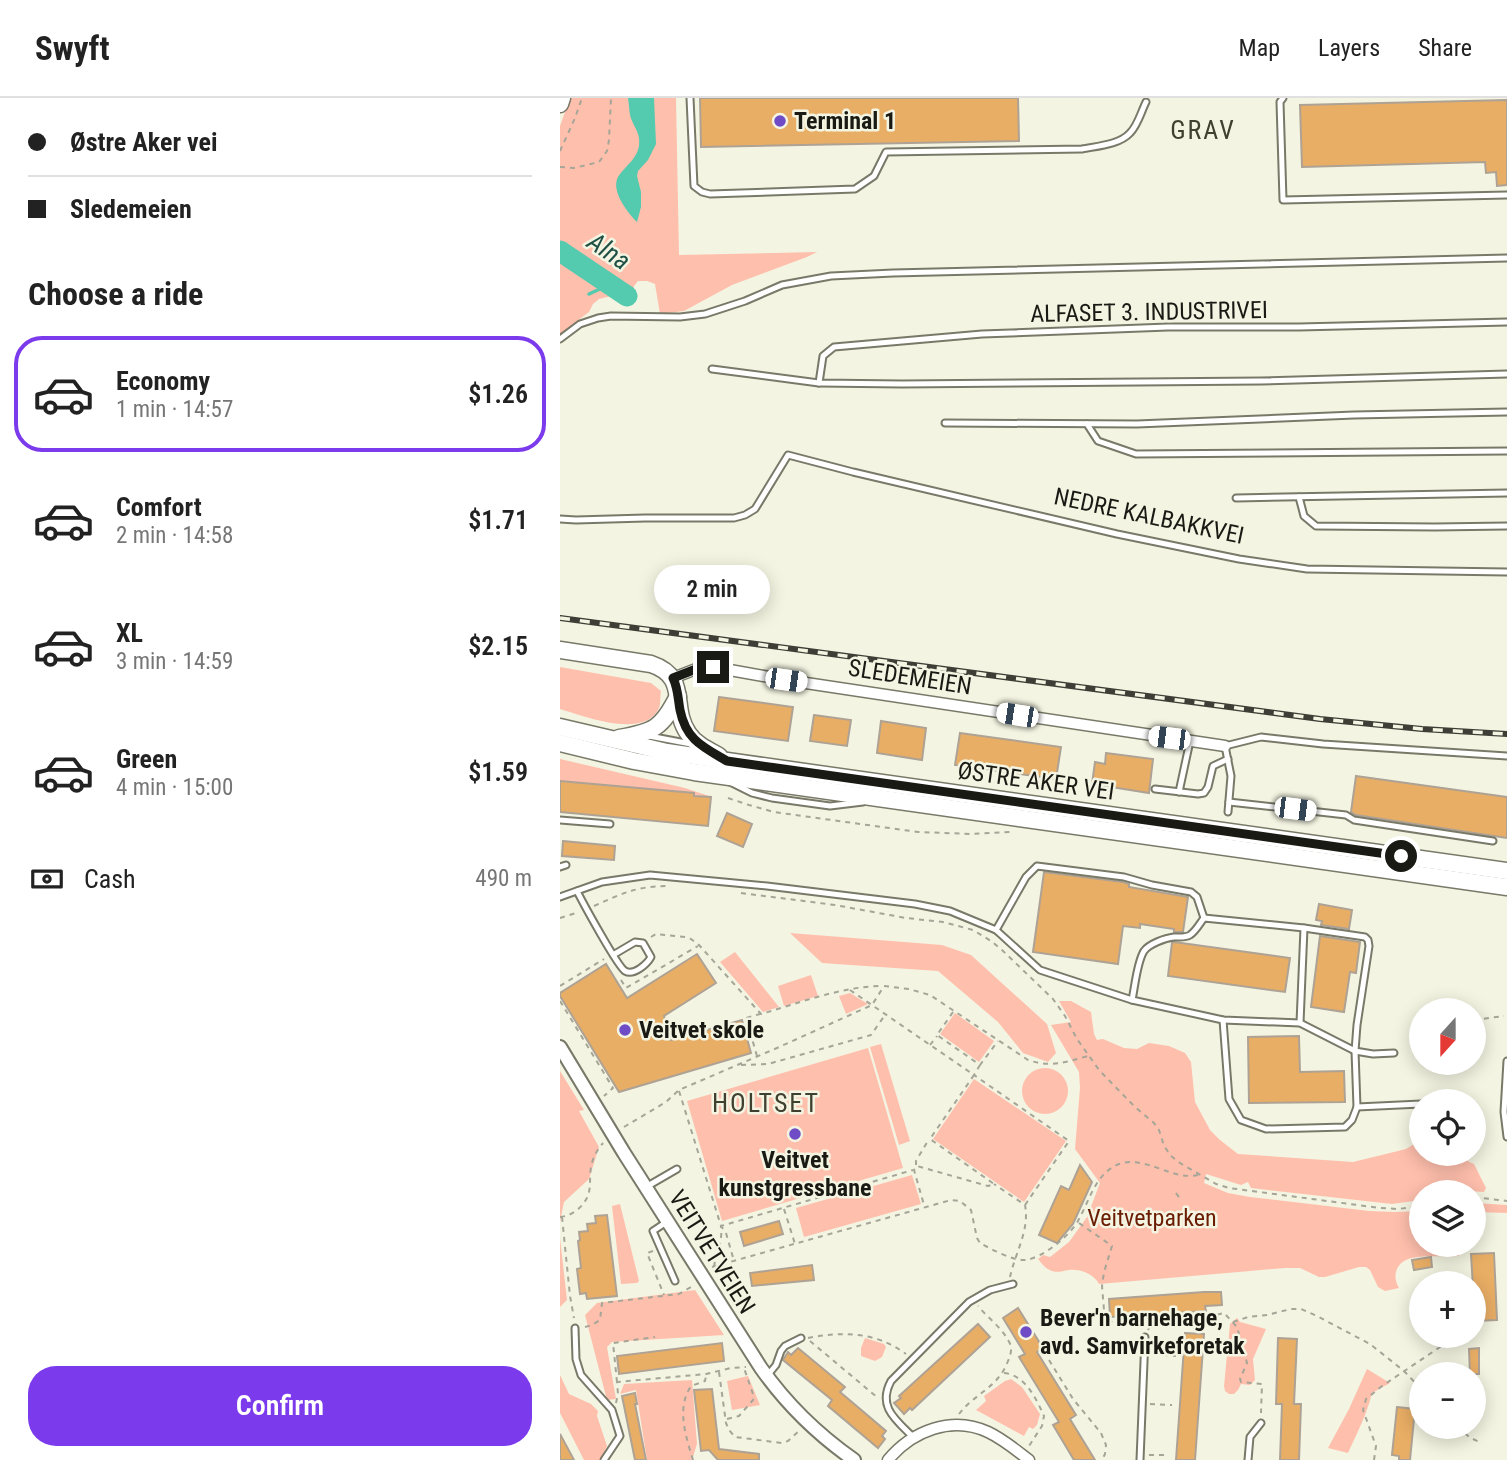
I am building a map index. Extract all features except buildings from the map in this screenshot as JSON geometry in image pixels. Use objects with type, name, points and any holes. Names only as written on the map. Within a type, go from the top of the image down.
[{"type":"highway","points":[[560,104],[562,98]]},
{"type":"highway","points":[[560,650],[651,664],[664,669],[677,685],[683,723],[687,731],[724,769]]},
{"type":"highway","points":[[610,739],[642,733],[657,727],[666,718],[678,696]]},
{"type":"highway","name":"ØSTRE AKER VEI","points":[[560,727],[667,752],[724,769],[886,799],[1507,887]]},
{"type":"highway","name":"ØSTRE AKER VEI","points":[[560,743],[634,761],[724,769],[1507,871]]},
{"type":"street","name":"SLEDEMEIEN","points":[[673,678],[696,669],[713,667],[1225,746]]},
{"type":"street","name":"VEITVETVEIEN","points":[[560,1047],[767,1376],[810,1426],[854,1460]]},
{"type":"street","points":[[888,1460],[914,1438],[937,1427],[955,1425],[971,1426],[989,1433],[1026,1458]]},
{"type":"lane","points":[[690,98],[694,186],[710,194],[855,188],[874,176],[886,152],[1082,149],[1109,144],[1129,135],[1146,102]]},
{"type":"lane","points":[[1283,98],[1280,102],[1283,200],[1507,195]]},
{"type":"lane","name":"ALFASET 3. INDUSTRIVEI","points":[[560,339],[573,328],[592,319],[611,316],[680,317],[705,314],[745,302],[782,285],[831,276],[1507,258]]},
{"type":"lane","name":"ALFASET 3. INDUSTRIVEI","points":[[819,383],[822,356],[834,347],[982,334],[1168,327],[1298,327],[1507,321]]},
{"type":"lane","points":[[712,369],[819,383],[1261,381],[1507,374]]},
{"type":"lane","points":[[945,423],[1137,424],[1507,412]]},
{"type":"lane","points":[[1087,424],[1098,441],[1136,454],[1507,451]]},
{"type":"lane","name":"NEDRE KALBAKKVEI","points":[[560,519],[734,518],[746,515],[755,509],[788,455],[1117,534],[1239,559],[1307,569],[1507,572]]},
{"type":"lane","points":[[1236,498],[1507,493]]},
{"type":"lane","points":[[1298,497],[1304,516],[1316,526],[1507,526]]},
{"type":"lane","points":[[642,733],[701,745]]},
{"type":"lane","points":[[1228,812],[1231,776],[1225,746],[1261,737],[1323,744],[1507,756]]},
{"type":"lane","points":[[1179,792],[1190,741]]},
{"type":"lane","points":[[1155,789],[1204,793],[1213,766],[1228,759]]},
{"type":"lane","points":[[1229,802],[1346,815],[1354,820],[1493,841]]},
{"type":"lane","points":[[560,820],[610,824]]},
{"type":"lane","points":[[996,930],[1026,877],[1037,866],[1124,877],[1191,892],[1197,897],[1204,918]]},
{"type":"lane","points":[[560,898],[602,882],[650,875],[915,904],[950,911],[996,930],[1040,970],[1132,1000],[1223,1020],[1300,1023],[1355,1051],[1394,1053]]},
{"type":"lane","points":[[577,891],[613,955],[622,969],[633,972],[651,957],[643,943],[635,942],[613,955]]},
{"type":"lane","points":[[1204,918],[1366,937],[1368,946],[1355,1051],[1357,1107],[1352,1120],[1345,1127],[1266,1129],[1241,1120],[1229,1099],[1223,1020]]},
{"type":"lane","points":[[1132,1000],[1145,949],[1173,937],[1189,936],[1204,918]]},
{"type":"lane","points":[[1300,1023],[1304,928]]},
{"type":"lane","points":[[1507,1061],[1504,1112],[1507,1137]]},
{"type":"lane","points":[[1357,1107],[1409,1105]]},
{"type":"lane","points":[[646,1187],[677,1169]]},
{"type":"lane","points":[[667,1221],[653,1231],[675,1281]]},
{"type":"lane","points":[[914,1438],[889,1411],[885,1400],[891,1381],[969,1302],[990,1290],[1012,1284]]},
{"type":"lane","points":[[575,1328],[576,1359],[581,1376],[612,1410],[620,1436],[604,1460]]},
{"type":"lane","points":[[767,1376],[776,1365],[780,1351],[801,1338]]},
{"type":"lane","points":[[1140,1457],[1145,1338]]},
{"type":"lane","points":[[1248,1460],[1250,1437],[1261,1423]]},
{"type":"path","points":[[560,151],[582,98]]},
{"type":"path","points":[[560,167],[574,168],[599,162],[607,151],[611,98]]},
{"type":"path","points":[[728,798],[803,816],[933,833],[1017,831]]},
{"type":"path","points":[[803,811],[803,816]]},
{"type":"path","points":[[560,918],[637,888],[673,886]]},
{"type":"path","points":[[738,893],[943,922],[972,930],[1002,950],[1053,999],[1089,1056],[1113,1086],[1154,1123],[1171,1156],[1199,1175],[1229,1188],[1380,1208],[1409,1208]]},
{"type":"path","points":[[643,943],[656,933],[691,939],[761,1014]]},
{"type":"path","points":[[758,1057],[746,1018],[869,986],[919,991],[940,1000],[1028,1060],[1039,1064],[1054,1065],[1089,1056]]},
{"type":"path","points":[[696,1284],[679,1294],[602,1303],[600,1320],[592,1325],[575,1328],[561,1217],[575,1212],[584,1203],[589,1192],[591,1166],[596,1152],[613,1133],[666,1102],[679,1090],[872,1004],[884,986]]},
{"type":"path","points":[[850,990],[1069,1141],[1025,1205]]},
{"type":"path","points":[[560,1001],[614,1088],[603,1097]]},
{"type":"path","points":[[930,1045],[954,1010]]},
{"type":"path","points":[[739,1065],[768,1064],[871,1035],[886,1014]]},
{"type":"path","points":[[1486,1018],[1504,1016]]},
{"type":"path","points":[[937,1035],[980,1065]]},
{"type":"path","points":[[924,1207],[914,1170],[916,1161],[998,1040]]},
{"type":"path","points":[[679,1090],[721,1226],[722,1236],[714,1267]]},
{"type":"path","points":[[1029,1113],[1031,1109]]},
{"type":"path","points":[[929,1139],[1025,1205],[1026,1226],[1010,1276],[1012,1284]]},
{"type":"path","points":[[709,1268],[951,1200],[964,1203],[971,1210],[978,1241],[1016,1259],[1025,1260],[1055,1246],[1078,1222],[1094,1187],[1116,1165],[1134,1162],[1185,1175],[1199,1175]]},
{"type":"path","points":[[916,1166],[988,1186],[994,1184]]},
{"type":"path","points":[[721,1226],[914,1170]]},
{"type":"path","points":[[1176,1193],[1181,1200]]},
{"type":"path","points":[[1486,1199],[1507,1201]]},
{"type":"path","points":[[784,1208],[795,1244]]},
{"type":"path","points":[[1078,1222],[1112,1246],[1102,1286],[1105,1322],[1224,1313],[1237,1326],[1247,1363],[1241,1382],[1262,1384],[1261,1423]]},
{"type":"path","points":[[721,1226],[726,1233],[734,1261]]},
{"type":"path","points":[[660,1248],[647,1253],[664,1296]]},
{"type":"path","points":[[955,1425],[963,1410],[1000,1378],[1010,1355],[1007,1337],[972,1300]]},
{"type":"path","points":[[1233,1322],[1291,1309],[1301,1310],[1370,1345],[1409,1376]]},
{"type":"path","points":[[1145,1338],[1153,1320]]},
{"type":"path","points":[[885,1400],[877,1397],[806,1338],[859,1334],[892,1345],[912,1359]]},
{"type":"path","points":[[612,1410],[617,1401],[613,1343],[655,1337]]},
{"type":"path","points":[[1374,1460],[1376,1446],[1364,1415],[1364,1404],[1369,1395],[1438,1348]]},
{"type":"path","points":[[1144,1353],[1176,1356]]},
{"type":"path","points":[[1049,1360],[1073,1399],[1101,1433],[1106,1445],[1102,1460]]},
{"type":"path","points":[[726,1419],[739,1416],[754,1397],[743,1367]]},
{"type":"path","points":[[617,1382],[750,1367]]},
{"type":"path","points":[[719,1371],[726,1419],[731,1434],[741,1438],[782,1443],[798,1432]]},
{"type":"path","points":[[1003,1373],[1012,1374],[1024,1381],[1044,1416],[1042,1426],[1026,1458]]},
{"type":"path","points":[[693,1460],[683,1417],[689,1388],[705,1381],[706,1374]]},
{"type":"path","points":[[1142,1403],[1172,1405]]},
{"type":"path","points":[[1473,1439],[1479,1442]]},
{"type":"path","points":[[1140,1457],[1169,1455]]},
{"type":"green space","points":[[570,98],[676,98],[679,255],[817,252],[732,285],[684,311],[660,314],[655,284],[638,281],[632,294],[621,287],[611,296],[599,299],[589,312],[560,334],[560,126]]},
{"type":"green space","points":[[560,667],[651,683],[661,691],[659,708],[651,718],[641,723],[627,724],[598,720],[560,709]]},
{"type":"green space","points":[[560,759],[685,788],[712,797],[560,782]]},
{"type":"green space","points":[[790,933],[942,945],[971,955],[1047,1024],[1056,1053],[1048,1062],[1023,1053],[998,1022],[938,971],[822,963]]},
{"type":"green space","points":[[735,952],[779,1007],[763,1012],[720,962]]},
{"type":"green space","points":[[811,975],[818,996],[784,1006],[778,986]]},
{"type":"green space","points":[[850,993],[868,1004],[846,1014],[839,996]]},
{"type":"green space","name":"Veitvetparken","points":[[1059,1001],[1071,1001],[1091,1012],[1097,1040],[1103,1039],[1124,1048],[1137,1049],[1149,1043],[1169,1046],[1185,1053],[1191,1062],[1195,1102],[1210,1130],[1238,1154],[1353,1162],[1409,1147],[1409,1166],[1475,1166],[1482,1180],[1409,1180],[1409,1202],[1392,1204],[1251,1188],[1248,1182],[1241,1185],[1206,1174],[1204,1183],[1228,1193],[1369,1211],[1409,1211],[1409,1257],[1424,1257],[1412,1258],[1399,1265],[1396,1278],[1399,1288],[1385,1291],[1378,1287],[1366,1267],[1325,1277],[1300,1268],[1285,1268],[1099,1284],[1094,1277],[1082,1271],[1052,1271],[1038,1259],[1043,1255],[1050,1257],[1069,1242],[1087,1217],[1100,1183],[1075,1149],[1079,1072],[1051,1025],[1071,1022]]},
{"type":"green space","points":[[955,1013],[994,1041],[979,1062],[940,1034]]},
{"type":"green space","points":[[881,1044],[910,1141],[899,1145],[870,1047]]},
{"type":"green space","name":"Veitvet kunstgressbane","points":[[868,1048],[903,1168],[722,1221],[687,1101]]},
{"type":"green space","points":[[1045,1068],[1061,1075],[1068,1091],[1061,1107],[1045,1114],[1029,1107],[1022,1091],[1029,1075]]},
{"type":"green space","points":[[560,1071],[584,1110],[579,1111],[599,1147],[589,1179],[564,1202],[560,1222]]},
{"type":"green space","points":[[974,1079],[1066,1141],[1024,1202],[933,1139]]},
{"type":"green space","points":[[912,1175],[921,1204],[804,1237],[796,1208]]},
{"type":"green space","points":[[620,1204],[639,1281],[637,1283],[621,1284],[612,1206]]},
{"type":"green space","points":[[1486,1204],[1507,1205],[1507,1213],[1486,1212]]},
{"type":"green space","points":[[560,1238],[567,1300],[560,1307]]},
{"type":"green space","points":[[695,1290],[724,1335],[612,1342],[607,1347],[616,1399],[607,1400],[585,1315],[597,1303]]},
{"type":"green space","points":[[1237,1318],[1240,1322],[1266,1329],[1253,1359],[1255,1380],[1250,1385],[1241,1384],[1234,1394],[1229,1394],[1224,1386],[1230,1324]]},
{"type":"green space","points":[[865,1338],[884,1344],[886,1347],[882,1357],[875,1361],[861,1356]]},
{"type":"green space","points":[[1367,1369],[1390,1383],[1372,1393],[1348,1453],[1328,1448],[1349,1409]]},
{"type":"green space","points":[[560,1375],[569,1394],[591,1404],[598,1411],[597,1416],[607,1446],[600,1460],[584,1460],[560,1413]]},
{"type":"green space","points":[[748,1376],[760,1405],[732,1410],[727,1381]]},
{"type":"green space","points":[[1011,1379],[1022,1387],[1040,1414],[1037,1425],[1033,1429],[1029,1427],[1024,1436],[976,1410],[986,1401],[984,1396]]},
{"type":"green space","points":[[692,1380],[697,1444],[692,1460],[647,1460],[636,1390],[620,1394],[624,1384]]},
{"type":"water","points":[[628,98],[654,98],[656,144],[648,160],[638,171],[641,207],[637,222],[624,206],[616,186],[620,174],[634,158],[639,146]]},
{"type":"waterway","name":"Alna","points":[[560,251],[627,296]]},
{"type":"waterway","points":[[589,294],[602,288],[613,287]]},
{"type":"railway","points":[[560,618],[1320,719],[1507,734]]},
{"type":"place","name":"Terminal 1","points":[[780,121]]},
{"type":"place","name":"Veitvet skole","points":[[625,1030]]},
{"type":"place","name":"Veitvet kunstgressbane","points":[[795,1134]]},
{"type":"place","name":"Bever'n barnehage, avd. Samvirkeforetak","points":[[1026,1332]]},
{"type":"district","name":"GRAV","points":[[1203,130]]},
{"type":"district","name":"HOLTSET","points":[[766,1103]]},
{"type":"route","points":[[713,667],[696,669],[673,678],[687,731],[696,742],[727,761],[1401,856]]}]
